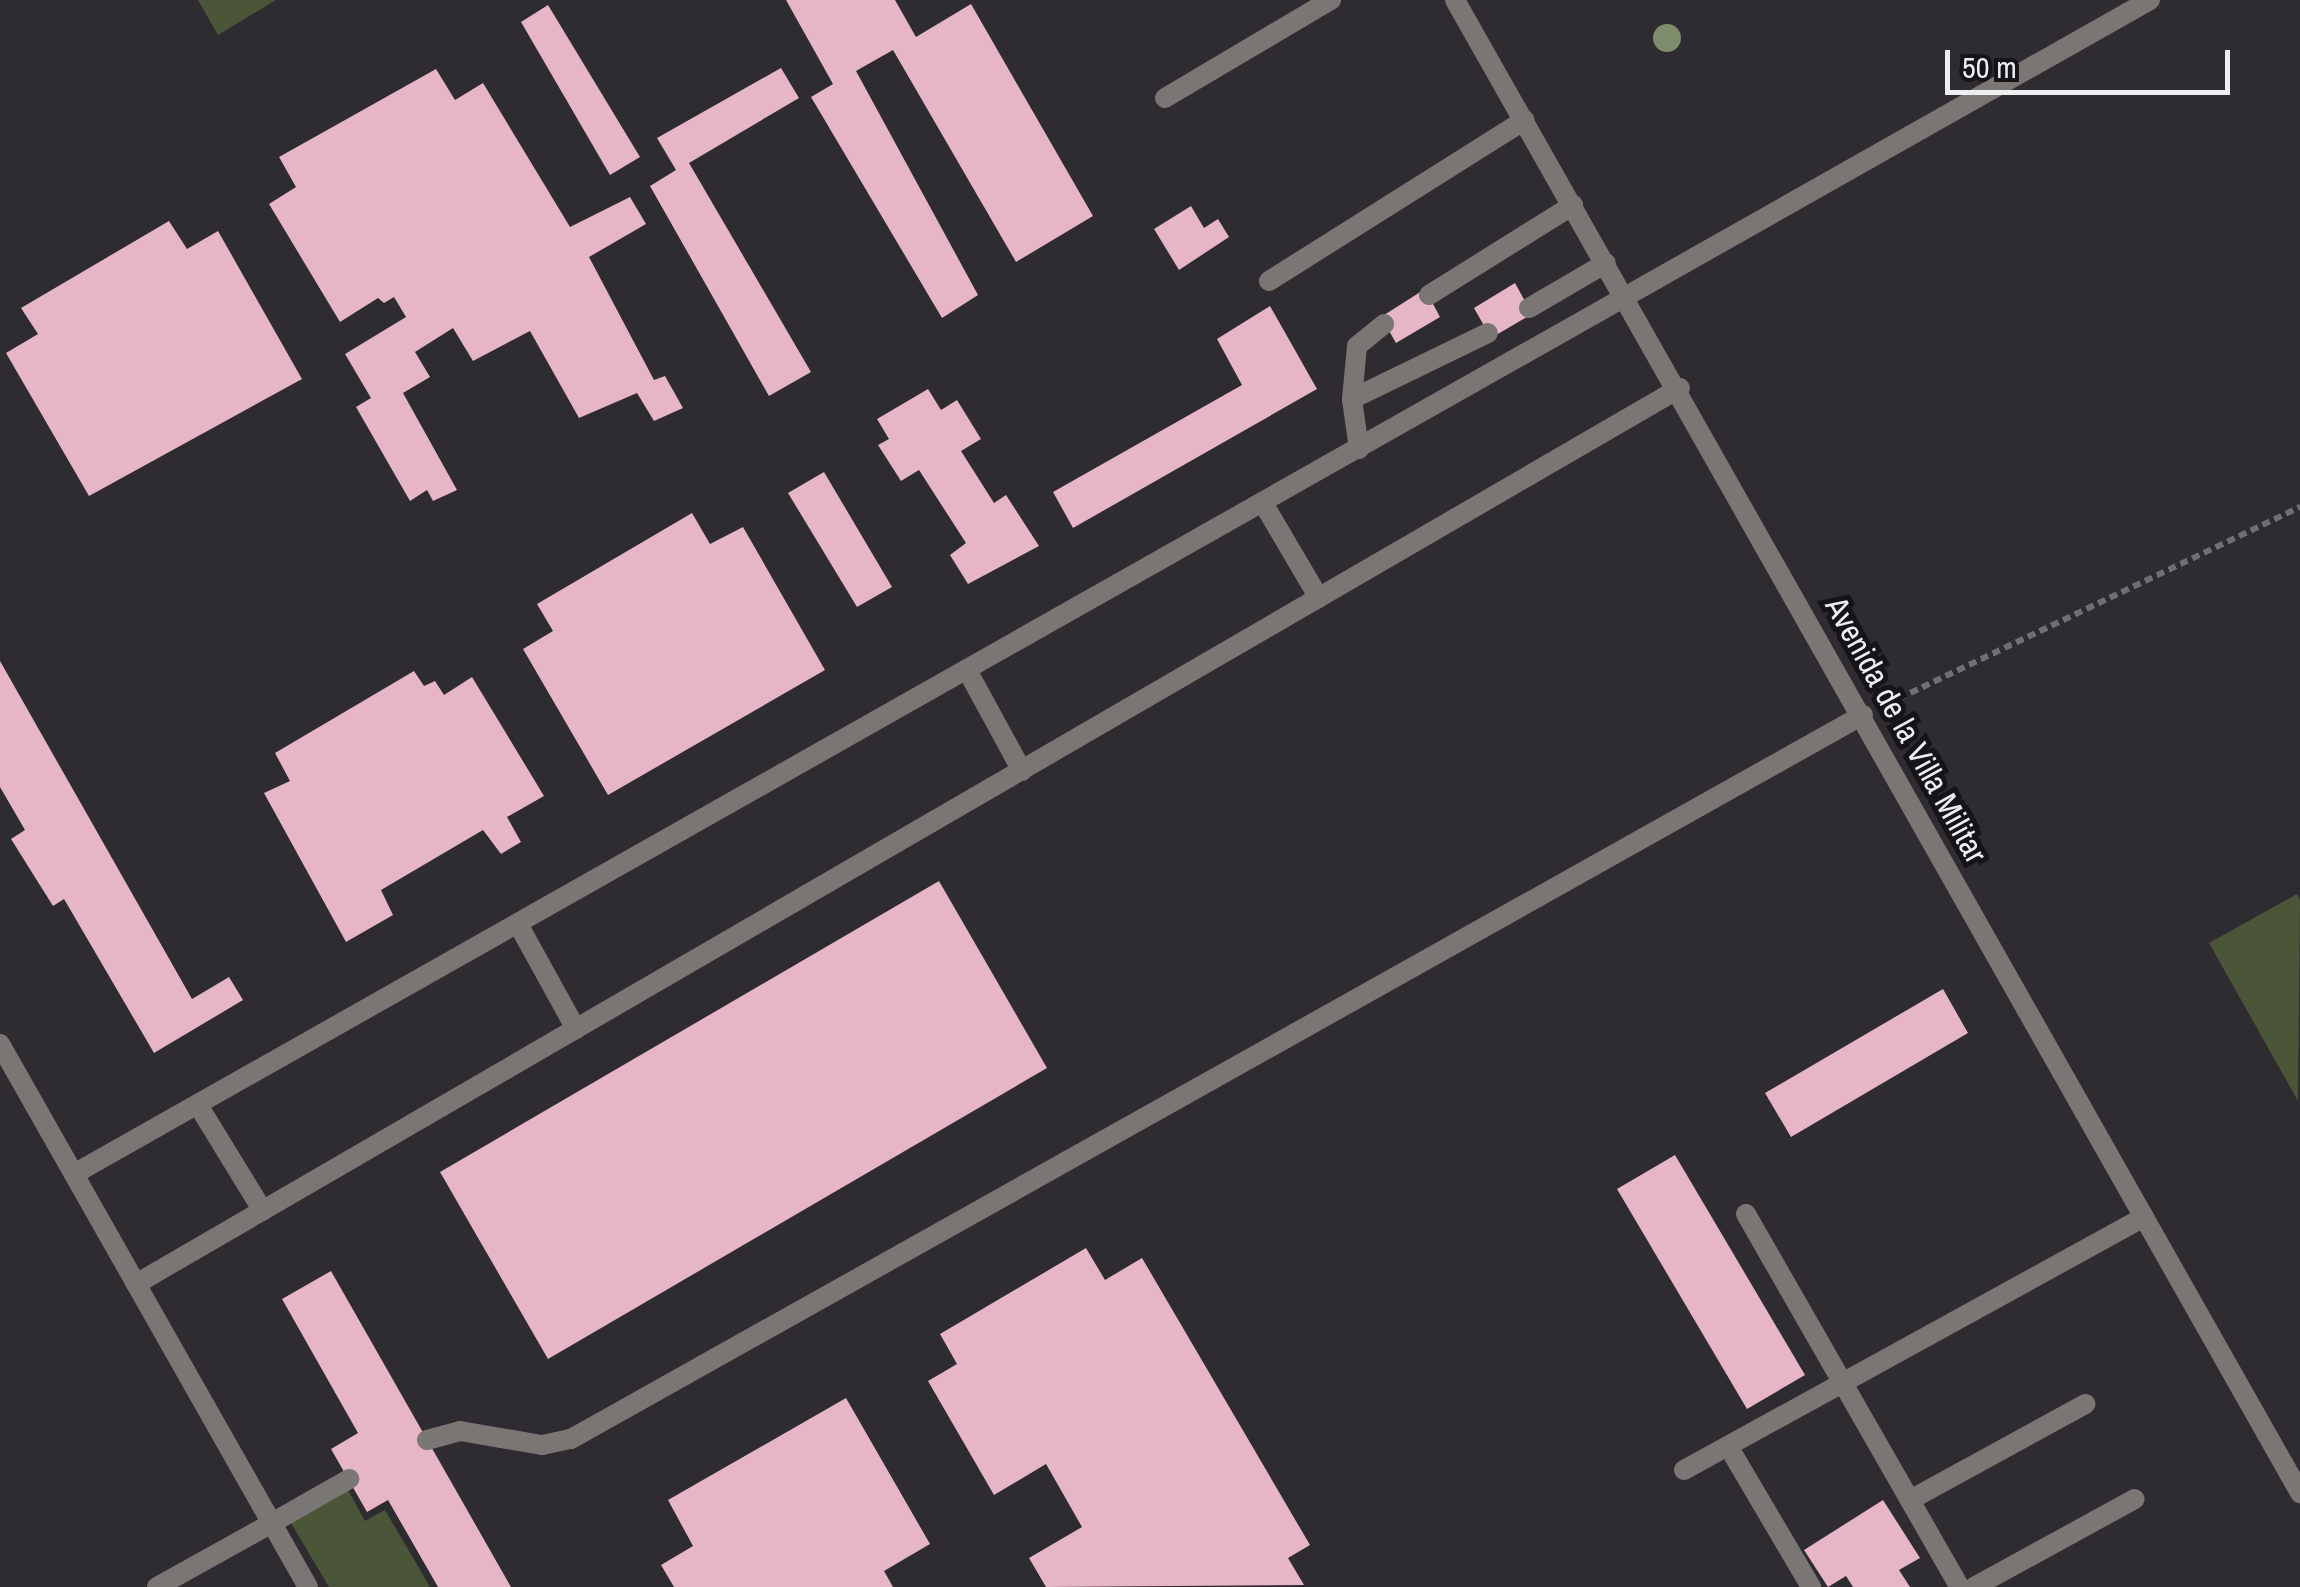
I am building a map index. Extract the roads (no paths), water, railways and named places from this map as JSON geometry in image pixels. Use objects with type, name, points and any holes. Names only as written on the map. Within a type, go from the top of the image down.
[{"type":"street","points":[[1165,98],[1331,0]]},
{"type":"street","name":"Avenida de la Villa Militar","points":[[1454,0],[1680,388],[2300,1492]]},
{"type":"street","points":[[74,1174],[2150,0]]},
{"type":"street","points":[[1269,281],[1525,120]]},
{"type":"street","points":[[1428,295],[1574,204]]},
{"type":"street","points":[[1529,308],[1606,262]]},
{"type":"street","points":[[1359,448],[1352,399],[1357,346],[1384,324]]},
{"type":"street","points":[[1352,399],[1488,333]]},
{"type":"street","points":[[136,1284],[1680,388]]},
{"type":"street","points":[[1263,503],[1319,598]]},
{"type":"street","points":[[968,670],[1022,770]]},
{"type":"street","points":[[427,1440],[460,1430],[542,1445],[571,1438],[1864,715]]},
{"type":"street","points":[[518,924],[576,1029]]},
{"type":"street","points":[[0,1044],[308,1587]]},
{"type":"street","points":[[198,1105],[262,1212]]},
{"type":"street","points":[[1746,1214],[1960,1587]]},
{"type":"street","points":[[1684,1470],[2144,1217]]},
{"type":"street","points":[[1910,1500],[2085,1404]]},
{"type":"street","points":[[1728,1446],[1811,1587]]},
{"type":"street","points":[[157,1587],[348,1479]]},
{"type":"street","points":[[1974,1587],[2135,1499]]}]
